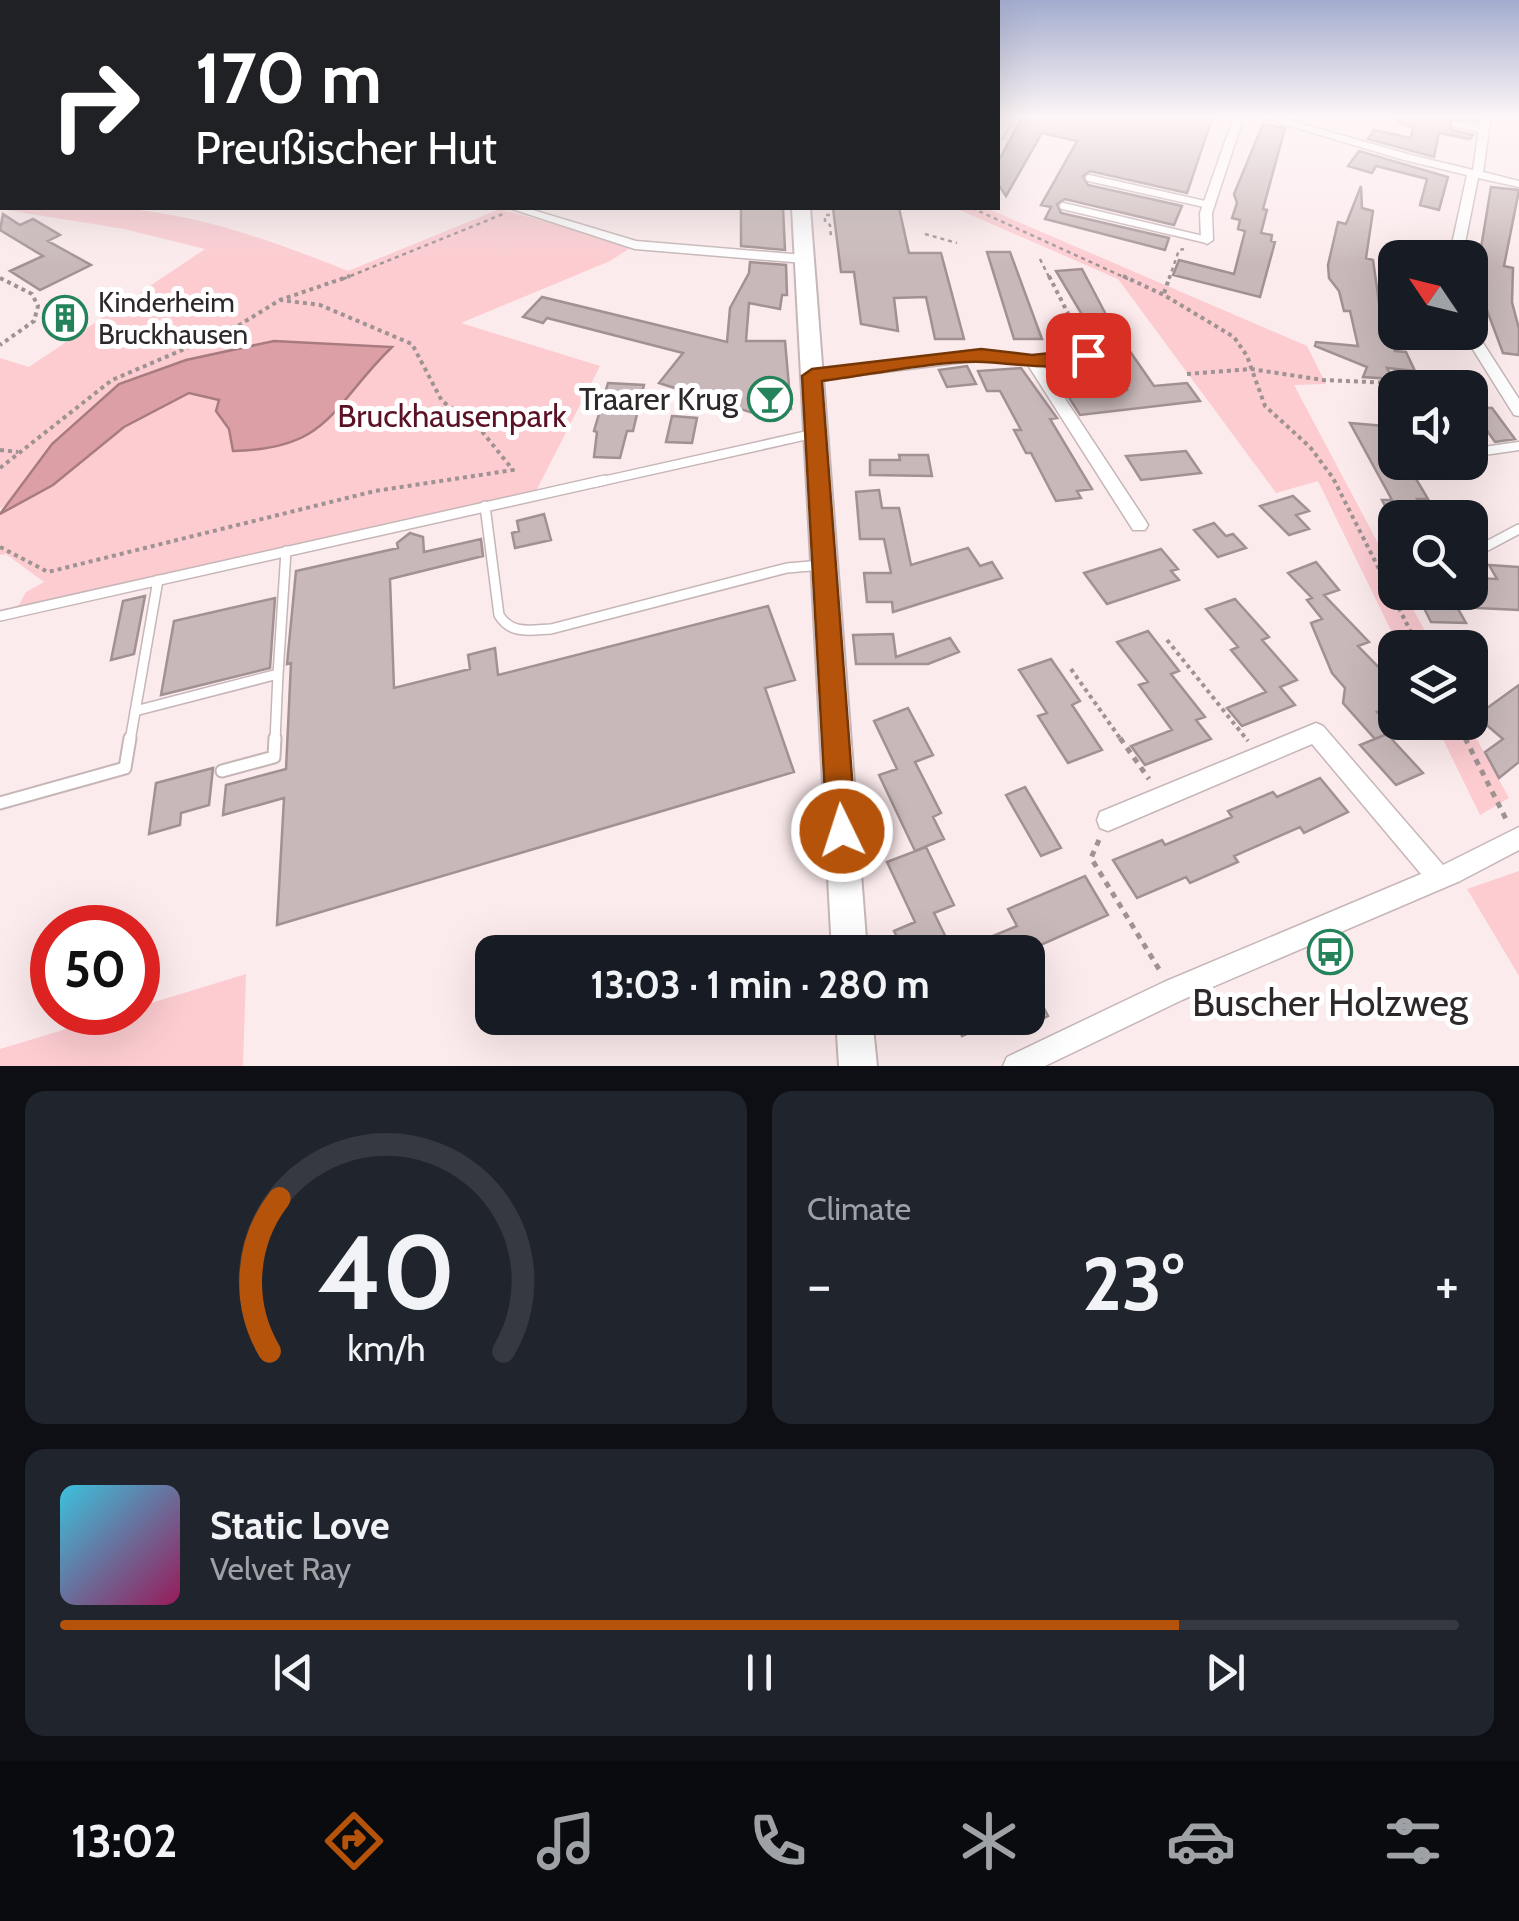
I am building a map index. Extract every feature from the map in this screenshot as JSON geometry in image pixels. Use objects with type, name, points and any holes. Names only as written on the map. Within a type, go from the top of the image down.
[{"type":"main road","points":[[801,210],[849,935]]},
{"type":"main road","points":[[855,1035],[858,1066]]},
{"type":"street","points":[[1208,240],[1208,205],[1222,166]]},
{"type":"street","points":[[1445,166],[1519,184]]},
{"type":"street","points":[[1459,240],[1477,166]]},
{"type":"street","points":[[522,210],[634,245],[804,259]]},
{"type":"street","points":[[1479,350],[1519,411]]},
{"type":"street","points":[[812,376],[981,355],[1032,361],[1088,355],[1104,380],[1048,387]]},
{"type":"street","points":[[1032,361],[1139,525]]},
{"type":"street","points":[[1108,820],[1316,734],[1438,878]]},
{"type":"street","points":[[1016,1066],[1172,991],[1438,878],[1518,838]]},
{"type":"lane","points":[[1089,178],[1208,205]]},
{"type":"lane","points":[[1064,206],[1208,240]]},
{"type":"lane","points":[[0,616],[816,433]]},
{"type":"lane","points":[[1488,450],[1519,446]]},
{"type":"lane","points":[[485,506],[498,615],[505,625],[520,631],[582,622],[787,568],[824,565]]},
{"type":"lane","points":[[1488,545],[1519,529]]},
{"type":"lane","points":[[222,772],[274,758],[286,551]]},
{"type":"lane","points":[[0,804],[125,768],[158,580]]},
{"type":"lane","points":[[135,711],[278,674]]},
{"type":"path","points":[[0,468],[112,380],[236,327],[280,300],[338,281],[511,210]]},
{"type":"path","points":[[976,210],[1164,295],[1234,337],[1265,406],[1310,447],[1333,478],[1409,630]]},
{"type":"path","points":[[830,215],[825,215],[825,222],[830,224],[831,236]]},
{"type":"path","points":[[925,234],[957,242]]},
{"type":"path","points":[[1164,295],[1179,250],[1208,240]]},
{"type":"path","points":[[1040,259],[1088,355]]},
{"type":"path","points":[[0,278],[32,294],[38,306],[34,321],[0,344]]},
{"type":"path","points":[[0,547],[48,572],[374,491],[513,470],[480,429],[442,400],[412,344],[320,304],[280,300]]},
{"type":"path","points":[[1187,374],[1251,370],[1323,380],[1501,387]]},
{"type":"path","points":[[0,450],[18,452]]},
{"type":"path","points":[[1167,640],[1260,757]]},
{"type":"path","points":[[1071,668],[1162,798]]},
{"type":"path","points":[[1466,740],[1518,838]]},
{"type":"path","points":[[1108,820],[1091,858],[1172,991]]},
{"type":"green space","name":"Bruckhausenpark","points":[[6,210],[137,210],[178,216],[264,239],[348,271],[498,210],[633,246],[610,261],[461,323],[600,366],[536,491],[16,610],[26,592],[44,582],[6,554],[0,555],[0,514],[53,485],[124,427],[189,393],[219,400],[216,411],[229,429],[341,409],[365,372],[391,347],[186,360],[0,509],[0,358],[29,367],[205,249],[124,229]]},
{"type":"green space","points":[[960,210],[991,210],[1307,346],[1326,384],[1294,385],[1378,543],[1378,604],[1318,481],[1276,493],[1118,279]]},
{"type":"green space","points":[[1381,610],[1413,610],[1425,630],[1391,630]]},
{"type":"green space","points":[[1443,740],[1477,740],[1509,798],[1480,815]]},
{"type":"green space","points":[[1519,871],[1519,976],[1467,889]]},
{"type":"green space","points":[[246,974],[243,1066],[0,1066],[0,1049],[46,1035],[160,1035],[160,1000]]},
{"type":"shaded area","points":[[274,341],[392,347],[326,420],[291,442],[233,451],[229,429],[216,411],[219,400],[189,393],[124,427],[53,485],[0,514],[52,444],[119,384],[186,360]]},
{"type":"building","points":[[1000,166],[1023,166],[1006,196],[1000,187]]},
{"type":"building","points":[[1063,166],[1196,166],[1187,193],[1090,171],[1083,176],[1088,185],[1182,206],[1174,225],[1065,199],[1057,204],[1061,213],[1169,238],[1165,250],[1045,219],[1051,207],[1041,205]]},
{"type":"building","points":[[1246,166],[1275,166],[1261,233],[1272,235],[1271,241],[1275,242],[1260,297],[1173,275],[1179,260],[1234,274],[1245,231],[1238,229],[1240,220],[1232,218],[1237,203],[1234,194]]},
{"type":"building","points":[[1348,166],[1409,166],[1448,177],[1439,210],[1420,205],[1427,179],[1376,166],[1372,173]]},
{"type":"building","points":[[1361,186],[1362,208],[1373,211],[1366,258],[1373,260],[1378,295],[1378,350],[1406,352],[1415,370],[1387,368],[1378,370],[1378,378],[1363,377],[1367,367],[1315,346],[1316,342],[1358,346],[1350,311],[1344,311],[1339,291],[1329,278],[1328,265],[1338,222],[1346,224]]},
{"type":"building","points":[[1491,187],[1519,190],[1504,266],[1513,268],[1512,302],[1519,329],[1519,355],[1503,353],[1488,313],[1488,240],[1482,240]]},
{"type":"building","points":[[741,210],[783,210],[785,250],[741,246]]},
{"type":"building","points":[[833,210],[899,210],[909,253],[941,253],[964,339],[935,339],[926,297],[894,298],[898,331],[861,324],[854,272],[841,272]]},
{"type":"building","points":[[3,214],[20,225],[33,219],[60,235],[48,241],[91,265],[40,290],[10,271],[43,256],[0,230]]},
{"type":"building","points":[[987,252],[1010,252],[1042,339],[1014,339]]},
{"type":"building","points":[[750,262],[786,265],[787,295],[782,295],[780,309],[749,303],[746,341],[785,341],[791,409],[775,409],[775,420],[659,383],[683,353],[547,318],[543,323],[523,317],[542,297],[727,342],[730,308],[749,273]]},
{"type":"building","points":[[1082,269],[1111,324],[1154,386],[1187,383],[1200,401],[1080,415],[1068,396],[1127,390],[1056,271]]},
{"type":"building","points":[[967,366],[976,384],[947,387],[939,370]]},
{"type":"building","points":[[1021,368],[1057,418],[1050,419],[1092,489],[1077,491],[1081,498],[1056,501],[1014,430],[1021,430],[1000,391],[987,391],[978,371]]},
{"type":"building","points":[[608,383],[644,385],[633,431],[627,431],[620,458],[594,457],[594,431]]},
{"type":"building","points":[[1488,408],[1515,439],[1495,442],[1488,432]]},
{"type":"building","points":[[672,416],[697,418],[692,443],[666,442]]},
{"type":"building","points":[[1350,423],[1378,425],[1378,474]]},
{"type":"building","points":[[1186,451],[1201,473],[1141,480],[1126,456]]},
{"type":"building","points":[[899,455],[928,455],[932,476],[870,475],[870,460],[900,460]]},
{"type":"building","points":[[1381,480],[1417,480],[1428,499],[1418,500],[1392,500]]},
{"type":"building","points":[[879,490],[882,508],[899,508],[911,565],[968,548],[980,566],[992,562],[1002,578],[893,612],[892,602],[867,602],[864,573],[891,573],[884,539],[860,539],[856,492]]},
{"type":"building","points":[[1293,496],[1309,511],[1296,515],[1309,529],[1289,535],[1260,506]]},
{"type":"building","points":[[544,514],[551,540],[515,548],[512,533],[519,531],[517,521]]},
{"type":"building","points":[[1214,523],[1226,536],[1233,534],[1246,548],[1218,557],[1194,530]]},
{"type":"building","points":[[410,533],[423,537],[424,552],[481,539],[483,556],[390,579],[394,688],[470,669],[468,655],[495,648],[498,675],[768,606],[795,680],[765,688],[794,772],[277,925],[284,798],[223,815],[226,785],[286,769],[291,663],[287,664],[296,571],[398,548],[397,543]]},
{"type":"building","points":[[1161,549],[1178,569],[1171,571],[1179,580],[1107,604],[1084,573]]},
{"type":"building","points":[[1316,562],[1339,590],[1324,595],[1369,642],[1358,646],[1378,667],[1378,738],[1375,739],[1343,703],[1345,688],[1332,673],[1311,623],[1322,619],[1307,600],[1312,598],[1288,573]]},
{"type":"building","points":[[1489,565],[1519,567],[1519,610],[1488,608],[1488,579],[1497,579]]},
{"type":"building","points":[[145,596],[134,654],[111,660],[123,601]]},
{"type":"building","points":[[275,598],[270,668],[161,695],[174,621]]},
{"type":"building","points":[[1235,599],[1269,637],[1262,640],[1297,680],[1280,687],[1295,705],[1242,726],[1227,708],[1266,692],[1231,650],[1238,647],[1206,609]]},
{"type":"building","points":[[1425,610],[1459,610],[1466,623],[1431,622]]},
{"type":"building","points":[[1148,631],[1179,671],[1171,674],[1205,717],[1196,720],[1211,739],[1145,765],[1131,746],[1172,730],[1139,685],[1148,682],[1117,642]]},
{"type":"building","points":[[893,634],[896,657],[950,638],[959,652],[928,664],[856,664],[853,635]]},
{"type":"building","points":[[1051,659],[1080,701],[1072,705],[1102,750],[1068,763],[1038,716],[1047,713],[1019,670]]},
{"type":"building","points":[[1519,685],[1519,762],[1499,778],[1485,752],[1503,739],[1488,726],[1488,707]]},
{"type":"building","points":[[908,708],[933,755],[915,762],[941,813],[933,817],[944,839],[915,851],[879,775],[897,769],[874,721]]},
{"type":"building","points":[[1378,738],[1393,740],[1423,773],[1396,785],[1360,745]]},
{"type":"building","points":[[213,768],[209,805],[181,813],[180,825],[149,834],[156,783]]},
{"type":"building","points":[[1320,778],[1348,812],[1304,833],[1300,827],[1234,856],[1238,862],[1190,883],[1186,877],[1137,898],[1113,860],[1162,840],[1165,845],[1232,817],[1228,811],[1273,792],[1277,797]]},
{"type":"building","points":[[1025,787],[1061,848],[1041,856],[1006,795]]},
{"type":"building","points":[[926,847],[954,905],[934,913],[945,935],[896,935],[894,931],[915,922],[887,862]]},
{"type":"building","points":[[1085,876],[1108,915],[1045,943],[1045,935],[995,935],[1017,926],[1008,909]]},
{"type":"place","name":"Kinderheim Bruckhausen","points":[[65,318]]},
{"type":"place","name":"Traarer Krug","points":[[770,399]]},
{"type":"place","name":"Buscher Holzweg","points":[[1330,952]]},
{"type":"route","points":[[842,831],[812,376],[981,355],[1032,361],[1088,355]]}]
